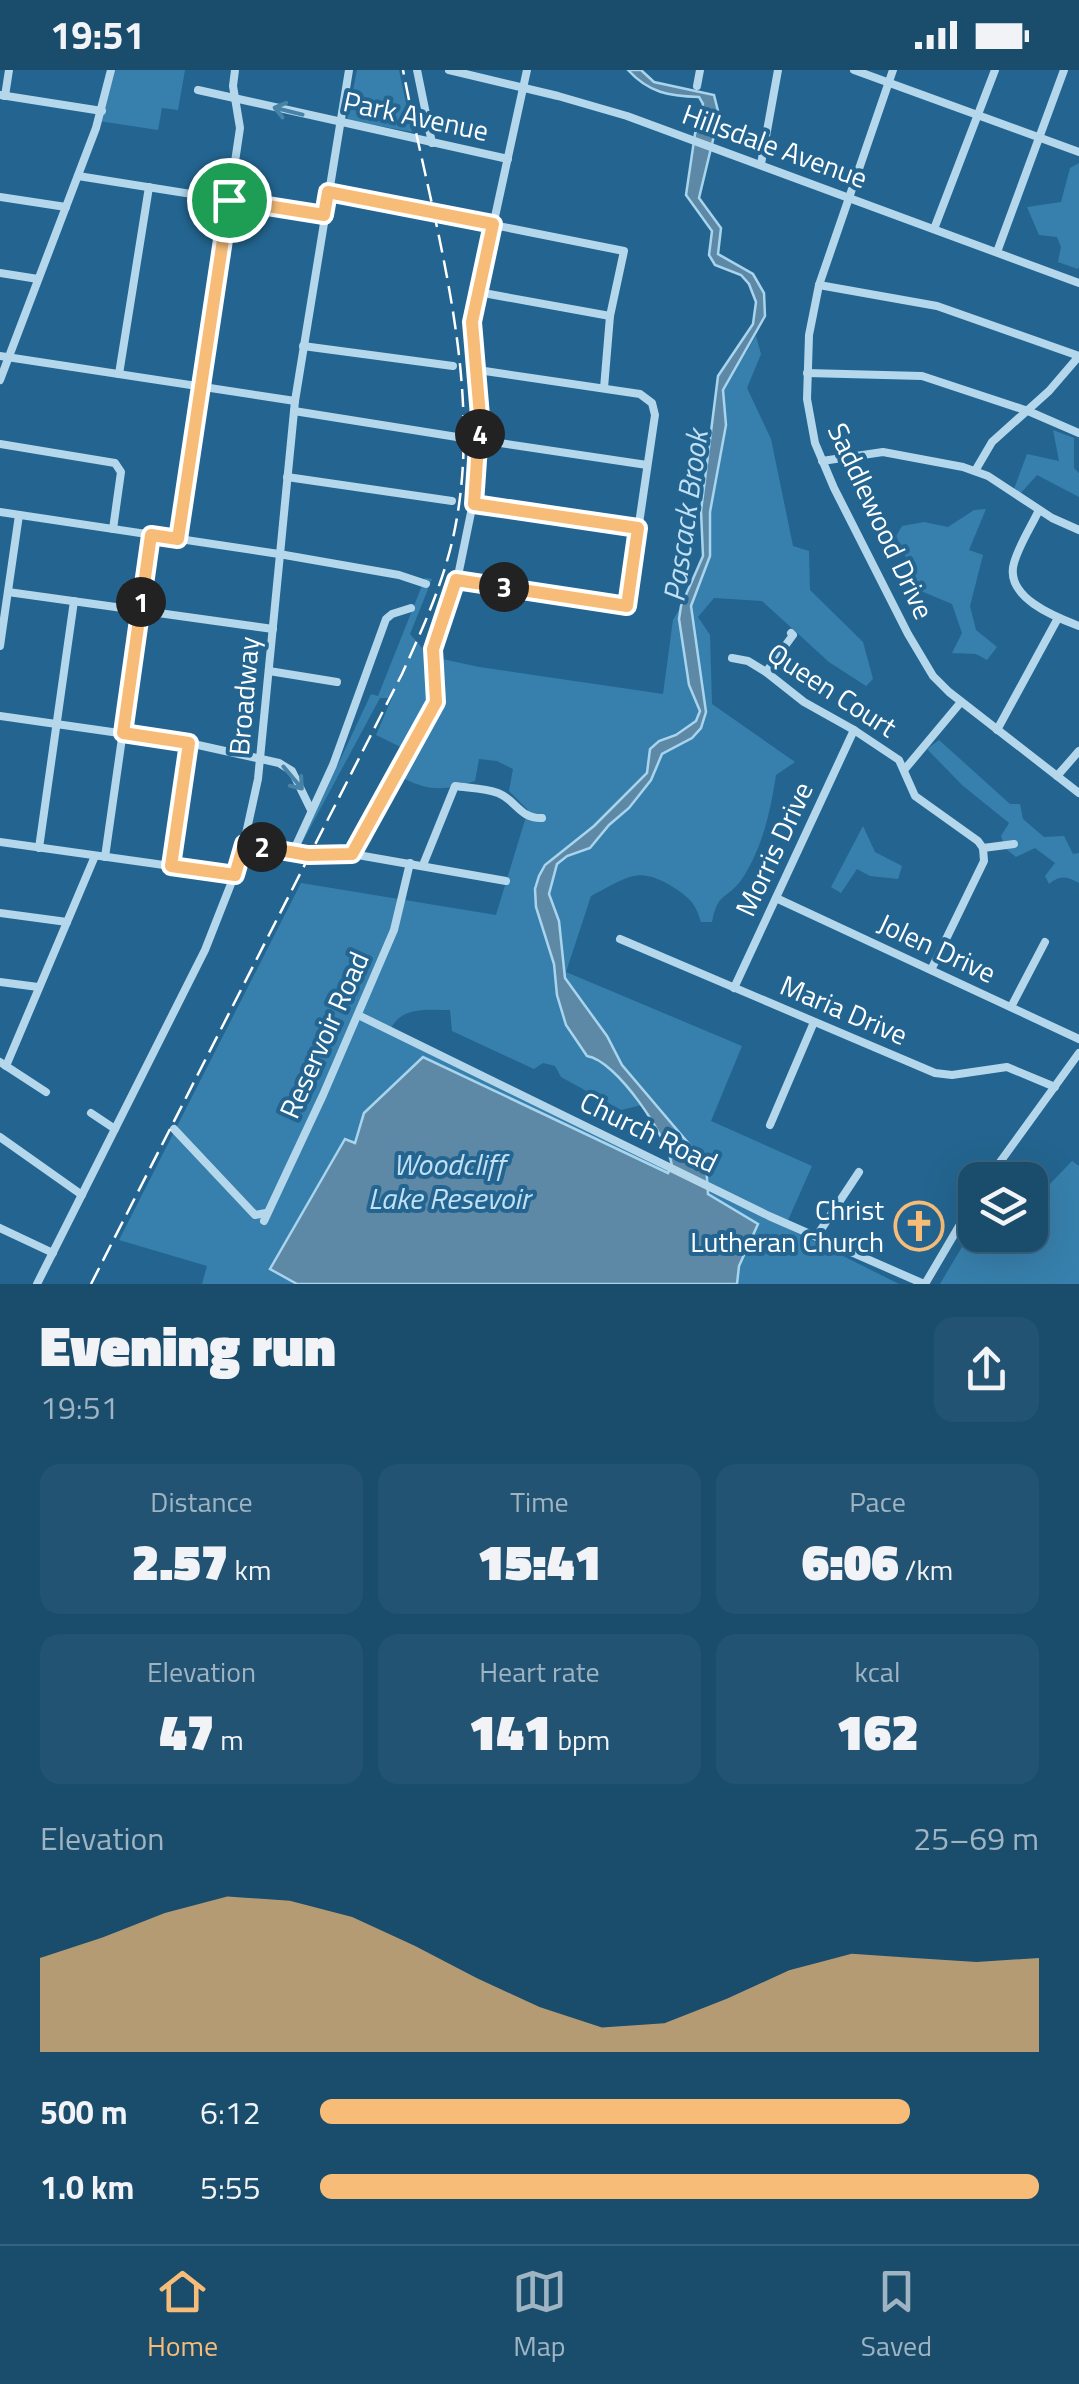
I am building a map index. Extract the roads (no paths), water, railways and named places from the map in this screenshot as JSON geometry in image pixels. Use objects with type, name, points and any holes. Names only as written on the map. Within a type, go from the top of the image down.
[{"type":"street","points":[[9,70],[2,96],[102,111]]},
{"type":"street","points":[[0,380],[4,357],[102,111],[111,70]]},
{"type":"street","points":[[178,539],[240,128],[234,98],[235,70]]},
{"type":"street","name":"Broadway","points":[[37,1284],[210,940],[244,844],[261,760],[303,346],[349,70]]},
{"type":"street","points":[[417,70],[432,143]]},
{"type":"street","name":"Hillsdale Avenue","points":[[449,70],[603,108],[1079,283]]},
{"type":"street","points":[[352,854],[436,702],[433,649],[456,580],[474,504],[480,440],[478,370],[471,334],[527,70]]},
{"type":"street","points":[[697,86],[700,70]]},
{"type":"street","points":[[761,164],[778,70]]},
{"type":"street","points":[[854,70],[1079,152]]},
{"type":"street","name":"Saddlewood Drive","points":[[893,70],[819,285],[811,320],[808,416],[822,461],[937,680],[1079,794]]},
{"type":"street","points":[[934,229],[995,70]]},
{"type":"street","points":[[996,252],[1064,70]]},
{"type":"street","name":"Park Avenue","points":[[198,90],[508,159]]},
{"type":"street","points":[[78,176],[324,215]]},
{"type":"street","points":[[119,374],[149,187]]},
{"type":"street","points":[[328,192],[624,251],[610,316],[604,388]]},
{"type":"street","points":[[0,197],[66,207]]},
{"type":"street","points":[[0,273],[38,279]]},
{"type":"street","points":[[819,285],[938,306],[1079,356],[1028,411],[992,442],[975,471]]},
{"type":"street","points":[[478,292],[610,316]]},
{"type":"street","points":[[303,346],[454,366]]},
{"type":"street","points":[[4,357],[202,386],[457,437]]},
{"type":"street","points":[[456,580],[627,606],[655,415],[652,404],[640,394],[478,370]]},
{"type":"street","points":[[808,373],[922,376],[1028,411],[1079,433]]},
{"type":"street","points":[[480,440],[647,465]]},
{"type":"street","points":[[0,444],[115,464],[121,472],[114,529]]},
{"type":"street","points":[[822,461],[883,452],[975,471],[1079,530]]},
{"type":"street","points":[[287,477],[452,501]]},
{"type":"street","points":[[474,504],[638,528]]},
{"type":"street","points":[[1039,510],[1014,562],[1013,575],[1022,594],[1058,618],[1079,626]]},
{"type":"street","points":[[0,512],[400,574],[426,584]]},
{"type":"street","points":[[0,646],[18,515]]},
{"type":"street","points":[[46,1092],[3,1064],[100,856],[123,733],[151,535]]},
{"type":"street","points":[[8,592],[272,629]]},
{"type":"street","points":[[39,848],[74,601]]},
{"type":"street","points":[[292,852],[339,749],[386,620],[411,608]]},
{"type":"street","points":[[997,730],[1058,618]]},
{"type":"street","points":[[766,672],[794,635],[791,634]]},
{"type":"street","name":"Queen Court","points":[[732,658],[748,661],[804,702],[899,760],[915,796],[984,848]]},
{"type":"street","points":[[269,671],[337,682]]},
{"type":"street","points":[[905,769],[961,702]]},
{"type":"street","points":[[0,716],[189,743],[279,763],[292,771],[311,810]]},
{"type":"street","name":"Morris Drive","points":[[734,988],[854,730]]},
{"type":"street","points":[[171,866],[189,743]]},
{"type":"street","points":[[1057,776],[1079,751]]},
{"type":"street","points":[[423,864],[455,786],[500,794],[525,816],[542,818]]},
{"type":"street","points":[[0,842],[235,875]]},
{"type":"street","points":[[244,844],[331,857],[352,854],[423,864],[506,881]]},
{"type":"street","points":[[930,970],[984,861],[984,848],[1014,844]]},
{"type":"street","name":"Reservoir Road","points":[[174,1129],[255,1215],[266,1216],[398,919],[410,863]]},
{"type":"street","name":"Jolen Drive","points":[[776,898],[1079,1039]]},
{"type":"street","points":[[0,913],[67,922]]},
{"type":"street","name":"Maria Drive","points":[[620,938],[938,1074],[1007,1067],[1055,1086]]},
{"type":"street","points":[[1011,1007],[1045,942]]},
{"type":"street","points":[[0,982],[38,987]]},
{"type":"street","name":"Church Road","points":[[358,1015],[709,1187],[924,1284]]},
{"type":"street","points":[[770,1126],[814,1022]]},
{"type":"street","points":[[1001,1162],[1079,1054]]},
{"type":"street","points":[[91,1113],[115,1129]]},
{"type":"street","points":[[0,1137],[82,1195]]},
{"type":"street","points":[[816,1237],[859,1172]]},
{"type":"street","points":[[924,1284],[958,1227]]},
{"type":"street","points":[[0,1228],[53,1252]]},
{"type":"water","name":"Woodcliff Lake Resevoir","points":[[628,70],[641,70],[654,82],[714,95],[719,115],[699,198],[721,228],[718,254],[753,274],[764,293],[765,316],[723,390],[726,425],[710,512],[710,556],[691,606],[706,712],[701,728],[692,738],[662,754],[651,780],[590,848],[557,864],[549,894],[559,921],[565,978],[607,1036],[622,1065],[706,1164],[708,1194],[758,1224],[739,1266],[737,1284],[297,1284],[270,1269],[345,1139],[355,1143],[364,1113],[423,1057],[668,1173],[672,1166],[661,1137],[639,1102],[612,1071],[587,1056],[566,1025],[557,995],[554,964],[536,907],[535,889],[545,865],[594,826],[647,773],[650,749],[696,721],[700,711],[689,685],[679,619],[703,556],[701,511],[718,376],[753,324],[756,302],[741,275],[715,265],[709,255],[712,231],[686,195],[703,104],[699,97],[652,88]]},
{"type":"railway","points":[[91,1284],[402,674],[431,608],[453,538],[462,480],[460,362],[441,244],[403,70]]},
{"type":"place","name":"Christ Lutheran Church","points":[[919,1226]]},
{"type":"water label","name":"Pascack Brook","points":[[686,516]]}]
